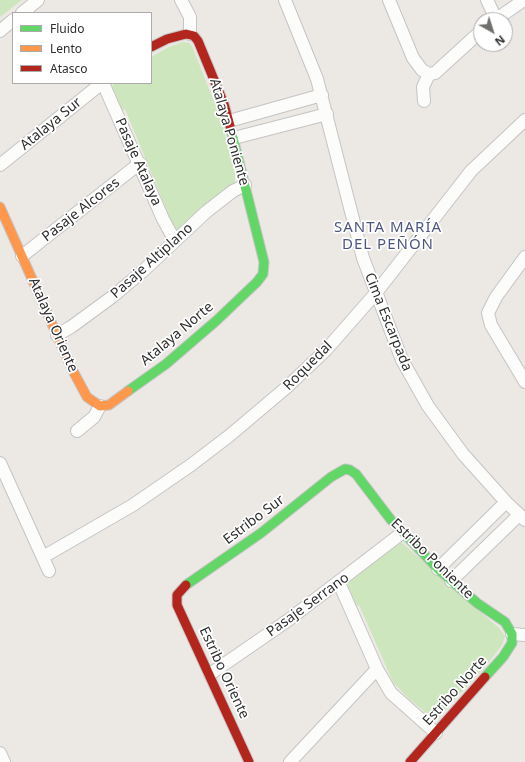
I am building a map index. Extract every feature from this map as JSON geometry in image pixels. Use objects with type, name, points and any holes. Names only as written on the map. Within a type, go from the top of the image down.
[{"type":"street","points":[[23,12],[38,0]]},
{"type":"street","points":[[152,47],[175,36],[190,34],[192,22],[181,0]]},
{"type":"street","name":"Cima Escarpada","points":[[285,0],[302,40],[322,95],[328,114],[353,224],[375,294],[402,360],[419,393],[463,454],[506,502],[522,517]]},
{"type":"street","points":[[389,0],[413,58],[422,70],[429,74]]},
{"type":"street","points":[[487,0],[492,12]]},
{"type":"street","points":[[507,12],[524,0]]},
{"type":"street","points":[[0,31],[12,21]]},
{"type":"street","name":"Atalaya Poniente","points":[[190,34],[198,41],[220,93],[229,121],[264,262],[264,271]]},
{"type":"street","points":[[424,101],[424,87],[429,74],[437,71],[473,39]]},
{"type":"street","name":"Atalaya Sur","points":[[0,165],[102,84]]},
{"type":"street","name":"Pasaje Atalaya","points":[[103,84],[140,163],[167,227],[176,240]]},
{"type":"street","points":[[229,121],[322,95]]},
{"type":"street","points":[[234,138],[328,114]]},
{"type":"street","name":"Roquedal","points":[[43,557],[132,505],[191,465],[276,397],[326,350],[375,294],[471,171],[525,120]]},
{"type":"street","name":"Pasaje Alcores","points":[[22,256],[140,163]]},
{"type":"street","name":"Pasaje Altiplano","points":[[57,335],[71,327],[112,297],[143,271],[219,201],[245,185]]},
{"type":"street","name":"Atalaya Oriente","points":[[0,207],[83,391],[90,400],[100,406]]},
{"type":"street","points":[[525,257],[496,297],[488,313],[491,326],[525,382]]},
{"type":"street","name":"Atalaya Norte","points":[[100,406],[109,405],[117,400],[183,350],[257,282],[264,271]]},
{"type":"street","points":[[78,431],[94,417],[100,406]]},
{"type":"street","points":[[0,463],[49,571]]},
{"type":"street","name":"Estribo Poniente","points":[[348,469],[356,474],[402,532],[438,569],[451,581],[504,622],[512,634]]},
{"type":"street","name":"Estribo Sur","points":[[177,595],[184,586],[261,533],[337,472],[348,469]]},
{"type":"street","points":[[438,569],[506,502]]},
{"type":"street","points":[[451,581],[522,517]]},
{"type":"street","name":"Pasaje Serrano","points":[[210,674],[242,653],[339,583],[402,532]]},
{"type":"street","points":[[339,583],[377,669],[395,698],[436,733]]},
{"type":"street","name":"Estribo Oriente","points":[[177,595],[177,604],[249,762]]},
{"type":"street","points":[[512,634],[525,635]]},
{"type":"street","name":"Estribo Norte","points":[[410,762],[503,657],[512,643],[512,634]]},
{"type":"street","points":[[290,762],[377,669]]},
{"type":"street","points":[[0,753],[4,762]]},
{"type":"green space","points":[[0,0],[22,0],[0,17]]},
{"type":"green space","points":[[183,42],[189,43],[192,46],[221,119],[235,172],[235,182],[231,188],[180,232],[172,228],[165,213],[167,211],[125,109],[121,111],[112,86],[114,84],[152,84],[152,56],[169,47]]},
{"type":"green space","points":[[400,541],[500,629],[505,636],[502,645],[485,667],[435,721],[428,719],[423,715],[424,711],[408,698],[393,682],[359,605],[355,607],[348,590],[348,580]]},
{"type":"traffic: fast","points":[[128,391],[166,364],[216,321],[257,282],[263,274],[264,262],[230,126]]},
{"type":"traffic: fast","points":[[186,585],[261,533],[331,477],[345,469],[350,470],[356,474],[391,520],[438,569],[477,603],[505,622],[512,634],[512,643],[503,657],[485,677]]},
{"type":"traffic: slow","points":[[0,207],[73,371],[87,397],[100,406],[109,405],[128,391]]},
{"type":"traffic: jam","points":[[152,46],[167,39],[186,34],[194,36],[198,41],[224,104],[230,126]]},
{"type":"traffic: jam","points":[[186,585],[177,595],[177,605],[249,762]]},
{"type":"traffic: jam","points":[[410,762],[485,677]]},
{"type":"district","name":"SANTA MARÍA DEL PEÑÓN","points":[[388,236]]}]
